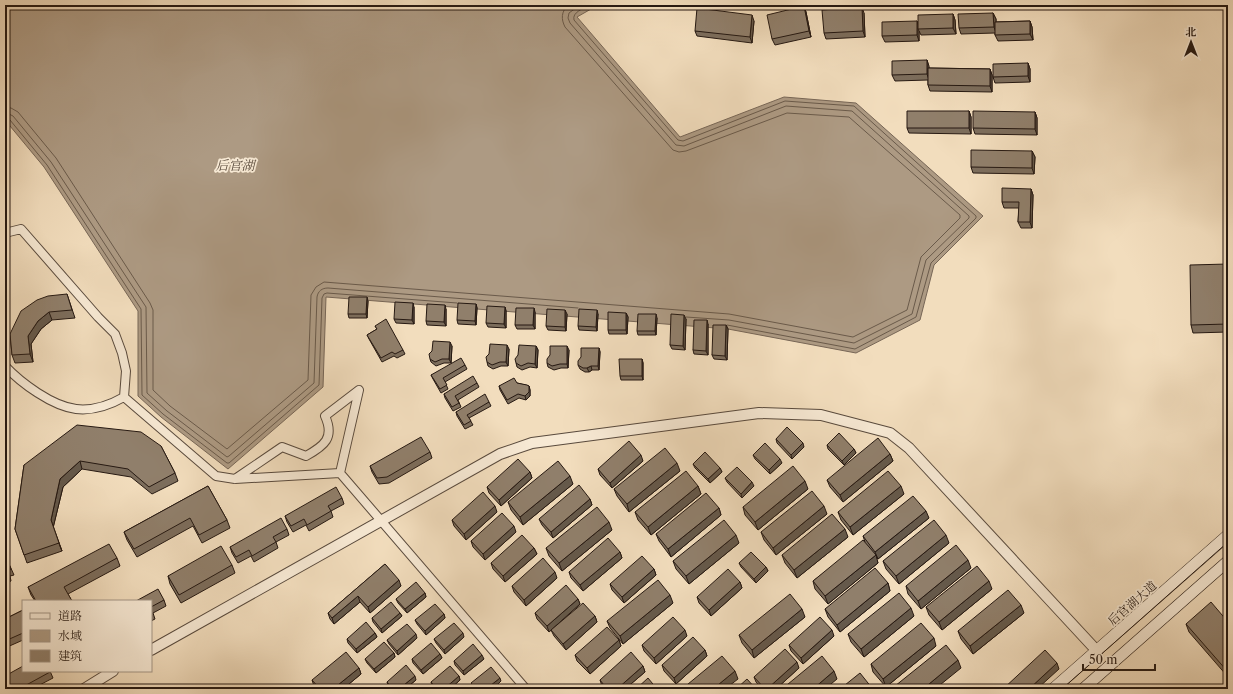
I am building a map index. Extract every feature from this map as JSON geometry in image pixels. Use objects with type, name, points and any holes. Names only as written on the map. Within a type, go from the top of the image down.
[{"type":"main road","name":"后官湖大道","points":[[1053,689],[1228,535]]},
{"type":"main road","points":[[1083,689],[1228,561]]},
{"type":"street","points":[[5,233],[22,229],[98,317],[115,334],[122,353],[126,371],[124,397]]},
{"type":"street","points":[[5,366],[17,378],[38,393],[60,405],[76,409],[96,408],[124,397]]},
{"type":"street","points":[[235,479],[282,447],[306,456],[321,447],[328,438],[329,426],[325,416],[359,390],[340,473]]},
{"type":"street","points":[[124,397],[216,476],[235,479],[340,473]]},
{"type":"street","points":[[152,649],[380,520],[500,454],[532,443],[759,413],[821,415],[890,433],[909,448],[1097,651]]},
{"type":"street","points":[[340,473],[526,689]]},
{"type":"street","points":[[84,689],[111,672]]},
{"type":"water","name":"后官湖","points":[[5,5],[598,5],[577,17],[680,137],[784,97],[856,103],[983,216],[934,265],[920,320],[856,353],[728,329],[326,297],[323,387],[228,469],[161,417],[138,396],[138,311],[44,167],[5,120]]},
{"type":"building","points":[[804,6],[809,31],[772,39],[767,15]]},
{"type":"building","points":[[862,7],[863,31],[824,33],[822,10]]},
{"type":"building","points":[[697,8],[752,15],[750,37],[695,31]]},
{"type":"building","points":[[993,13],[994,27],[959,28],[958,14]]},
{"type":"building","points":[[953,14],[953,28],[918,29],[918,15]]},
{"type":"building","points":[[917,21],[917,35],[882,36],[882,22]]},
{"type":"building","points":[[1030,21],[1030,34],[995,35],[995,22]]},
{"type":"building","points":[[927,60],[927,74],[892,75],[892,61]]},
{"type":"building","points":[[1028,63],[1028,76],[993,77],[993,64]]},
{"type":"building","points":[[928,68],[990,69],[990,86],[928,85]]},
{"type":"building","points":[[907,111],[969,111],[969,128],[907,128]]},
{"type":"building","points":[[973,111],[1035,112],[1035,129],[973,128]]},
{"type":"building","points":[[971,150],[1032,151],[1032,168],[971,167]]},
{"type":"building","points":[[1002,188],[1031,189],[1030,222],[1018,222],[1019,202],[1002,202]]},
{"type":"building","points":[[1228,264],[1228,324],[1191,325],[1190,265]]},
{"type":"building","points":[[67,294],[72,310],[49,312],[38,321],[28,336],[30,354],[12,355],[10,334],[21,311],[37,300],[48,296]]},
{"type":"building","points":[[349,297],[367,297],[366,314],[348,314]]},
{"type":"building","points":[[395,302],[413,303],[412,320],[394,319]]},
{"type":"building","points":[[458,303],[476,304],[475,321],[457,320]]},
{"type":"building","points":[[427,304],[445,305],[444,322],[426,321]]},
{"type":"building","points":[[487,306],[505,307],[504,324],[486,323]]},
{"type":"building","points":[[516,308],[534,308],[533,325],[515,325]]},
{"type":"building","points":[[547,309],[565,310],[565,327],[546,326]]},
{"type":"building","points":[[579,309],[597,310],[596,327],[578,326]]},
{"type":"building","points":[[608,312],[626,313],[626,330],[608,330]]},
{"type":"building","points":[[638,314],[656,314],[655,331],[637,331]]},
{"type":"building","points":[[671,314],[684,315],[683,346],[670,345]]},
{"type":"building","points":[[386,319],[403,350],[395,354],[392,352],[381,358],[367,335],[377,329],[375,326]]},
{"type":"building","points":[[694,320],[707,320],[706,351],[693,350]]},
{"type":"building","points":[[713,325],[726,325],[725,356],[712,355]]},
{"type":"building","points":[[433,341],[450,342],[449,359],[442,359],[435,362],[430,359],[429,354],[432,351]]},
{"type":"building","points":[[490,344],[507,345],[506,362],[500,362],[492,365],[487,362],[486,357],[489,354]]},
{"type":"building","points":[[519,345],[536,346],[535,364],[528,363],[521,366],[516,363],[515,359],[518,355]]},
{"type":"building","points":[[550,346],[567,346],[567,364],[552,366],[547,363],[547,359],[550,355]]},
{"type":"building","points":[[581,348],[599,348],[598,366],[583,368],[578,365],[578,361],[581,357]]},
{"type":"building","points":[[461,358],[465,365],[443,378],[447,385],[440,389],[431,375]]},
{"type":"building","points":[[619,359],[642,359],[642,376],[620,376]]},
{"type":"building","points":[[473,376],[477,383],[455,396],[459,403],[452,407],[444,394]]},
{"type":"building","points":[[514,378],[517,383],[529,386],[529,392],[525,396],[518,394],[507,400],[499,386]]},
{"type":"building","points":[[485,394],[489,402],[467,415],[471,421],[464,425],[456,412]]},
{"type":"building","points":[[77,425],[141,432],[161,446],[175,473],[149,487],[128,469],[80,461],[60,479],[51,520],[59,543],[24,555],[15,529],[24,465]]},
{"type":"building","points":[[787,427],[803,443],[791,455],[776,439]]},
{"type":"building","points":[[839,433],[854,449],[842,461],[827,445]]},
{"type":"building","points":[[421,437],[430,452],[387,477],[377,478],[370,466]]},
{"type":"building","points":[[878,438],[890,454],[840,495],[827,480]]},
{"type":"building","points":[[629,441],[641,455],[610,483],[598,469]]},
{"type":"building","points":[[765,443],[780,459],[769,470],[753,455]]},
{"type":"building","points":[[665,448],[677,463],[627,504],[614,489]]},
{"type":"building","points":[[705,452],[720,468],[708,479],[693,464]]},
{"type":"building","points":[[518,459],[530,472],[499,500],[487,487]]},
{"type":"building","points":[[558,461],[570,476],[520,517],[508,502]]},
{"type":"building","points":[[793,466],[805,481],[755,522],[743,507]]},
{"type":"building","points":[[737,467],[752,482],[741,494],[725,478]]},
{"type":"building","points":[[686,471],[698,486],[648,527],[635,512]]},
{"type":"building","points":[[888,471],[901,486],[850,527],[838,512]]},
{"type":"building","points":[[579,485],[590,499],[551,532],[539,519]]},
{"type":"building","points":[[208,486],[227,520],[199,535],[190,518],[134,549],[124,532]]},
{"type":"building","points":[[336,487],[342,498],[328,506],[331,511],[307,525],[304,519],[291,526],[285,516]]},
{"type":"building","points":[[812,491],[824,506],[773,548],[761,532]]},
{"type":"building","points":[[483,492],[495,506],[464,534],[452,520]]},
{"type":"building","points":[[706,493],[719,508],[668,549],[656,534]]},
{"type":"building","points":[[913,496],[926,511],[875,552],[863,536]]},
{"type":"building","points":[[597,507],[609,522],[559,563],[546,548]]},
{"type":"building","points":[[502,513],[514,526],[483,554],[471,541]]},
{"type":"building","points":[[832,514],[845,529],[794,570],[782,555]]},
{"type":"building","points":[[281,518],[287,529],[273,537],[276,542],[252,556],[249,550],[236,557],[230,547]]},
{"type":"building","points":[[724,520],[736,535],[686,576],[673,561]]},
{"type":"building","points":[[934,520],[946,535],[896,576],[883,561]]},
{"type":"building","points":[[522,535],[534,548],[503,576],[491,563]]},
{"type":"building","points":[[608,538],[620,552],[580,585],[569,572]]},
{"type":"building","points":[[863,540],[876,555],[825,596],[813,581]]},
{"type":"building","points":[[109,544],[117,558],[64,587],[71,600],[35,600],[28,587]]},
{"type":"building","points":[[956,545],[968,560],[918,601],[906,586]]},
{"type":"building","points":[[221,546],[232,565],[179,595],[168,576]]},
{"type":"building","points":[[751,552],[766,567],[754,579],[739,563]]},
{"type":"building","points":[[5,555],[11,569],[7,571],[9,575],[5,577]]},
{"type":"building","points":[[642,556],[654,569],[622,597],[610,584]]},
{"type":"building","points":[[543,558],[555,572],[524,600],[512,586]]},
{"type":"building","points":[[385,564],[399,580],[368,607],[358,596],[332,618],[328,613]]},
{"type":"building","points":[[977,566],[989,581],[939,622],[926,607]]},
{"type":"building","points":[[875,568],[888,583],[837,625],[825,609]]},
{"type":"building","points":[[728,569],[740,582],[709,610],[697,597]]},
{"type":"building","points":[[658,580],[670,595],[620,636],[607,621]]},
{"type":"building","points":[[416,582],[425,593],[405,609],[396,599]]},
{"type":"building","points":[[566,585],[578,599],[547,626],[535,613]]},
{"type":"building","points":[[158,589],[164,600],[152,606],[152,600],[138,600]]},
{"type":"building","points":[[1008,590],[1021,605],[970,646],[958,631]]},
{"type":"building","points":[[899,593],[911,608],[861,649],[848,634]]},
{"type":"building","points":[[790,594],[802,609],[752,650],[739,635]]},
{"type":"building","points":[[391,602],[400,613],[381,629],[372,618]]},
{"type":"building","points":[[1211,602],[1228,622],[1228,672],[1186,624]]},
{"type":"building","points":[[583,603],[595,616],[563,644],[551,630]]},
{"type":"building","points":[[435,604],[444,614],[425,631],[415,620]]},
{"type":"building","points":[[22,610],[22,633],[5,641],[5,619]]},
{"type":"building","points":[[673,617],[685,630],[654,658],[642,645]]},
{"type":"building","points":[[820,617],[832,630],[801,658],[789,645]]},
{"type":"building","points":[[366,622],[375,633],[356,649],[347,639]]},
{"type":"building","points":[[454,623],[463,633],[444,650],[434,639]]},
{"type":"building","points":[[921,623],[934,638],[883,679],[871,664]]},
{"type":"building","points":[[407,624],[416,634],[397,651],[387,640]]},
{"type":"building","points":[[607,627],[619,640],[587,668],[575,655]]},
{"type":"building","points":[[693,637],[705,650],[674,678],[662,665]]},
{"type":"building","points":[[384,642],[394,653],[374,669],[365,659]]},
{"type":"building","points":[[431,643],[440,654],[421,670],[412,659]]},
{"type":"building","points":[[473,644],[482,655],[463,671],[454,661]]},
{"type":"building","points":[[946,645],[958,660],[923,689],[898,689],[895,686]]},
{"type":"building","points":[[785,649],[797,662],[767,689],[765,689],[754,677]]},
{"type":"building","points":[[1045,650],[1057,663],[1029,689],[1003,689]]},
{"type":"building","points":[[346,652],[359,668],[333,689],[320,689],[312,680]]},
{"type":"building","points":[[631,652],[643,666],[617,689],[607,689],[600,680]]},
{"type":"building","points":[[722,656],[735,671],[713,689],[682,689]]},
{"type":"building","points":[[822,656],[834,671],[813,689],[782,689]]},
{"type":"building","points":[[406,665],[415,676],[399,689],[393,689],[387,682]]},
{"type":"building","points":[[450,666],[459,676],[444,689],[437,689],[431,682]]},
{"type":"building","points":[[22,667],[22,672],[50,672],[19,689],[5,689],[5,676]]},
{"type":"building","points":[[491,667],[500,678],[486,689],[476,689],[471,683]]},
{"type":"building","points":[[860,673],[872,688],[840,689]]},
{"type":"building","points":[[648,678],[657,689],[636,689]]},
{"type":"building","points":[[747,679],[756,689],[736,689]]},
{"type":"building","points":[[373,685],[376,689],[367,689]]},
{"type":"building","points":[[424,685],[428,689],[419,689]]},
{"type":"building","points":[[468,686],[471,689],[464,689]]},
{"type":"tram line","points":[[1062,689],[1228,542]]}]
